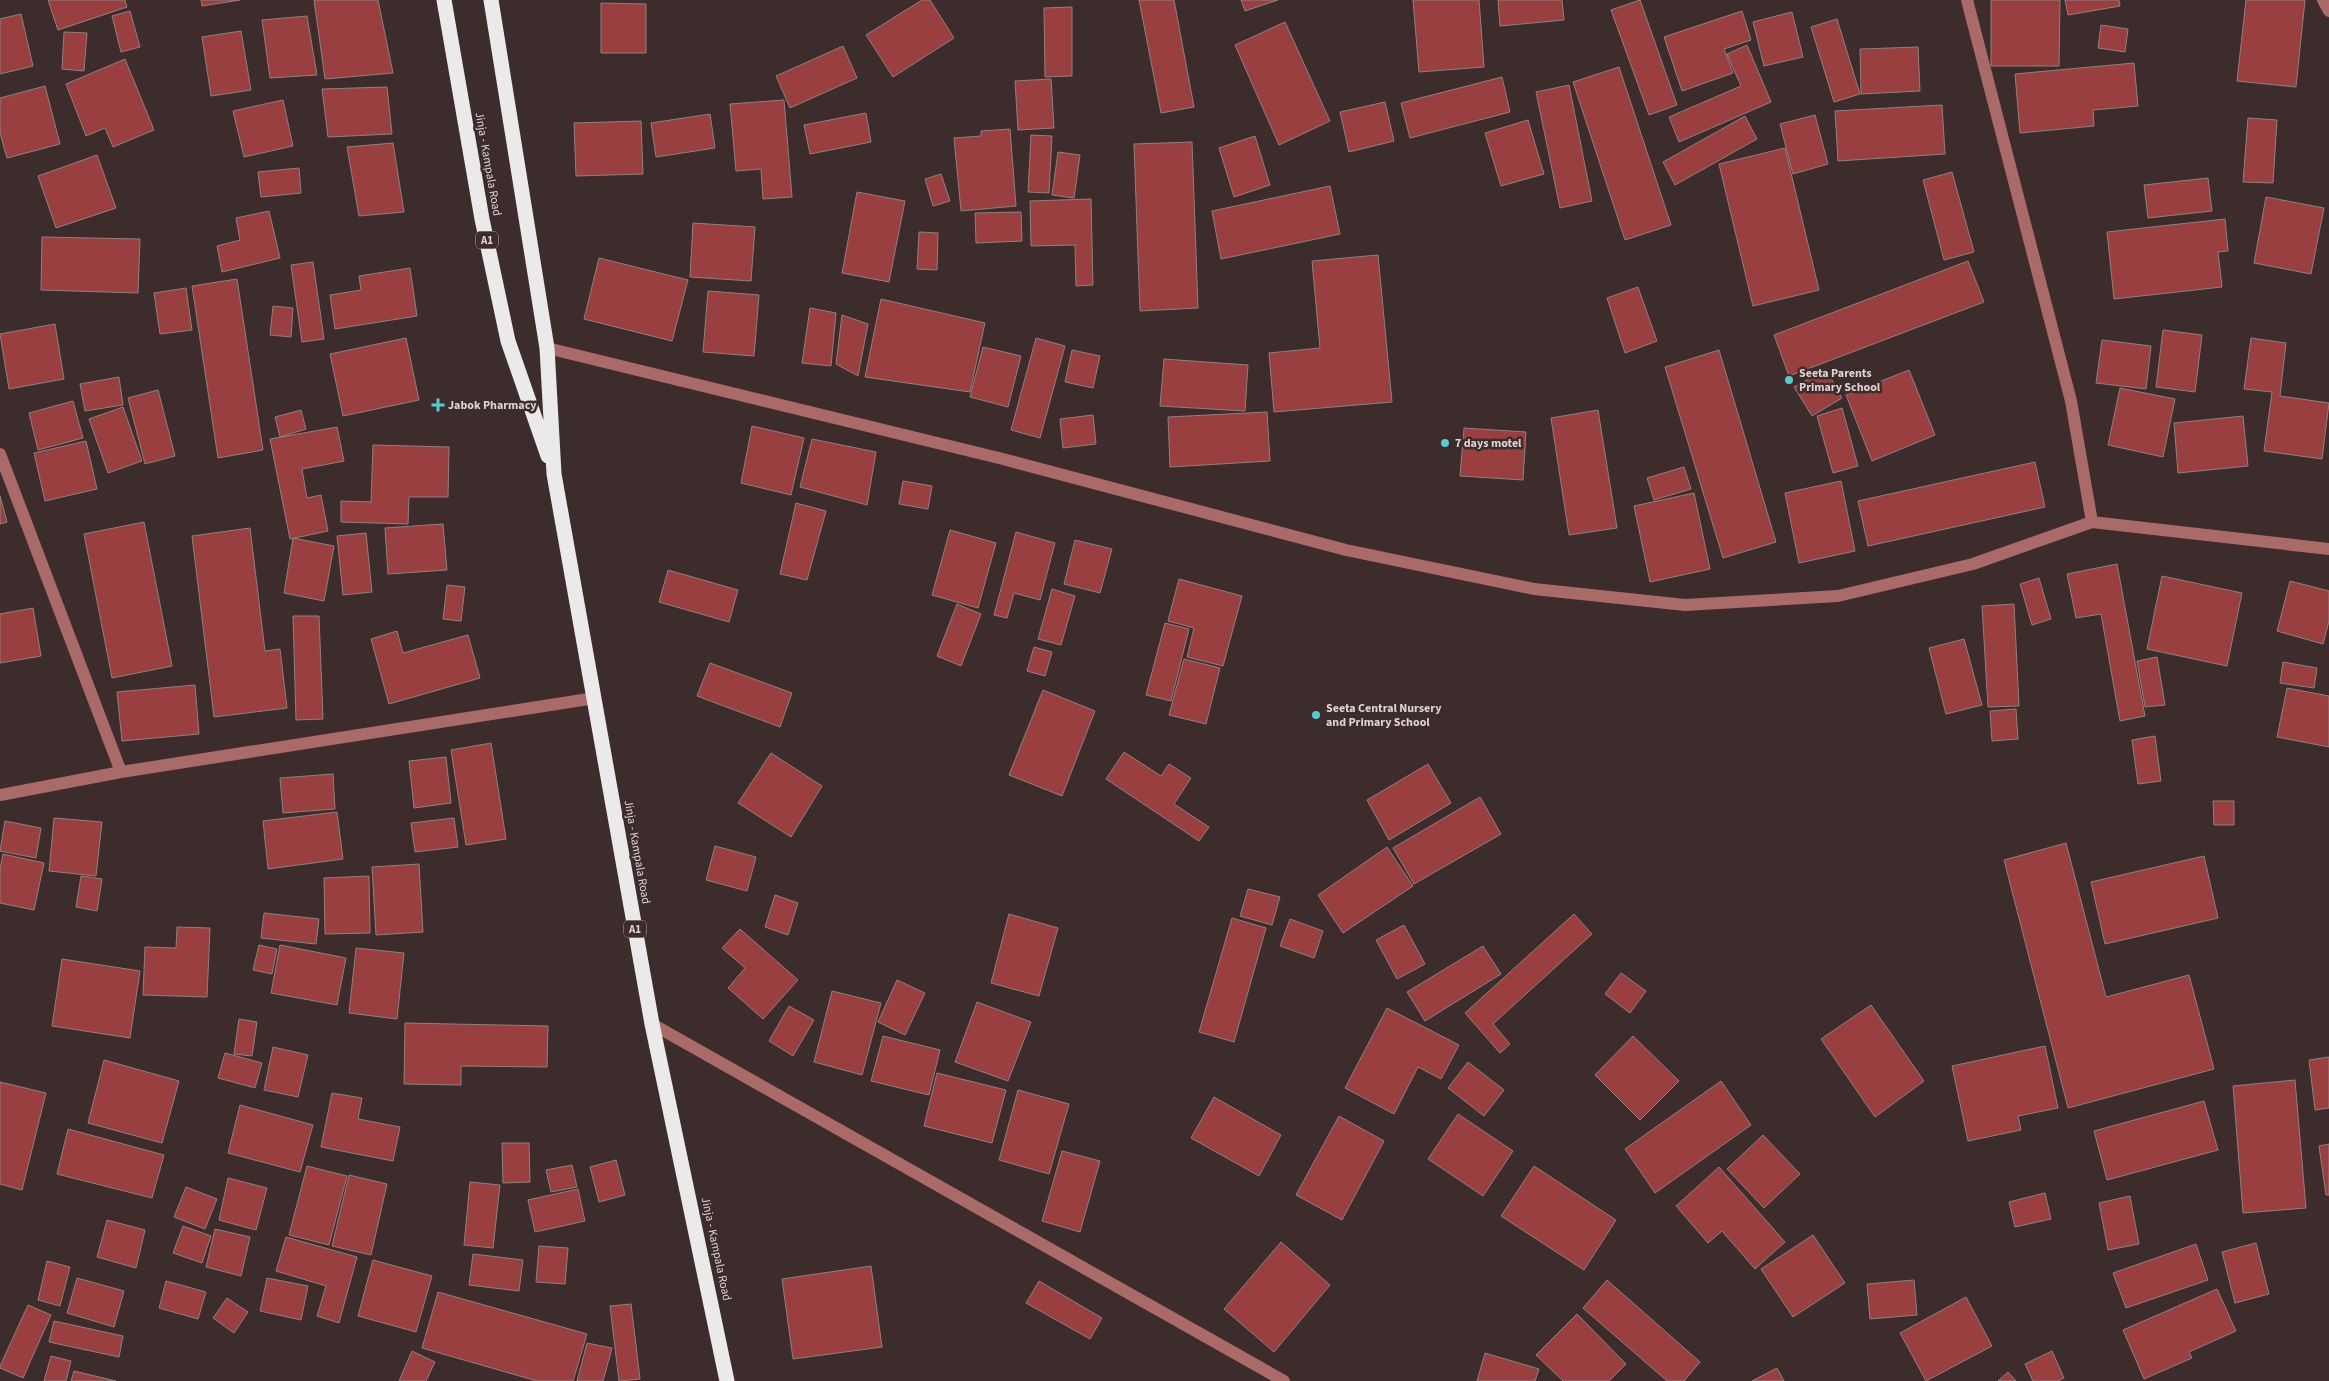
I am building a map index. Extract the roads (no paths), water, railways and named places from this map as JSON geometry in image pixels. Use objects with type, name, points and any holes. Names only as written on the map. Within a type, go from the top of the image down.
[{"type":"highway","name":"Jinja - Kampala Road","points":[[444,0],[482,219],[508,341],[554,474]]},
{"type":"highway","name":"Jinja - Kampala Road","points":[[491,0],[547,348],[554,474],[652,1024],[727,1381]]},
{"type":"street","points":[[1967,0],[2071,401],[2092,522]]},
{"type":"street","points":[[2323,0],[2329,11]]},
{"type":"street","points":[[547,348],[999,458],[1346,550],[1553,591],[1685,605],[1838,596],[1974,564],[2092,522],[2329,549]]},
{"type":"street","points":[[0,454],[122,772]]},
{"type":"street","points":[[0,795],[122,772],[595,698]]},
{"type":"street","points":[[652,1024],[1284,1381]]},
{"type":"place","name":"Seeta Parents Primary School","points":[[1789,380]]},
{"type":"place","name":"Jabok Pharmacy","points":[[438,405]]},
{"type":"place","name":"7 days motel","points":[[1445,443]]},
{"type":"place","name":"Seeta Central Nursery and Primary School","points":[[1316,715]]}]
